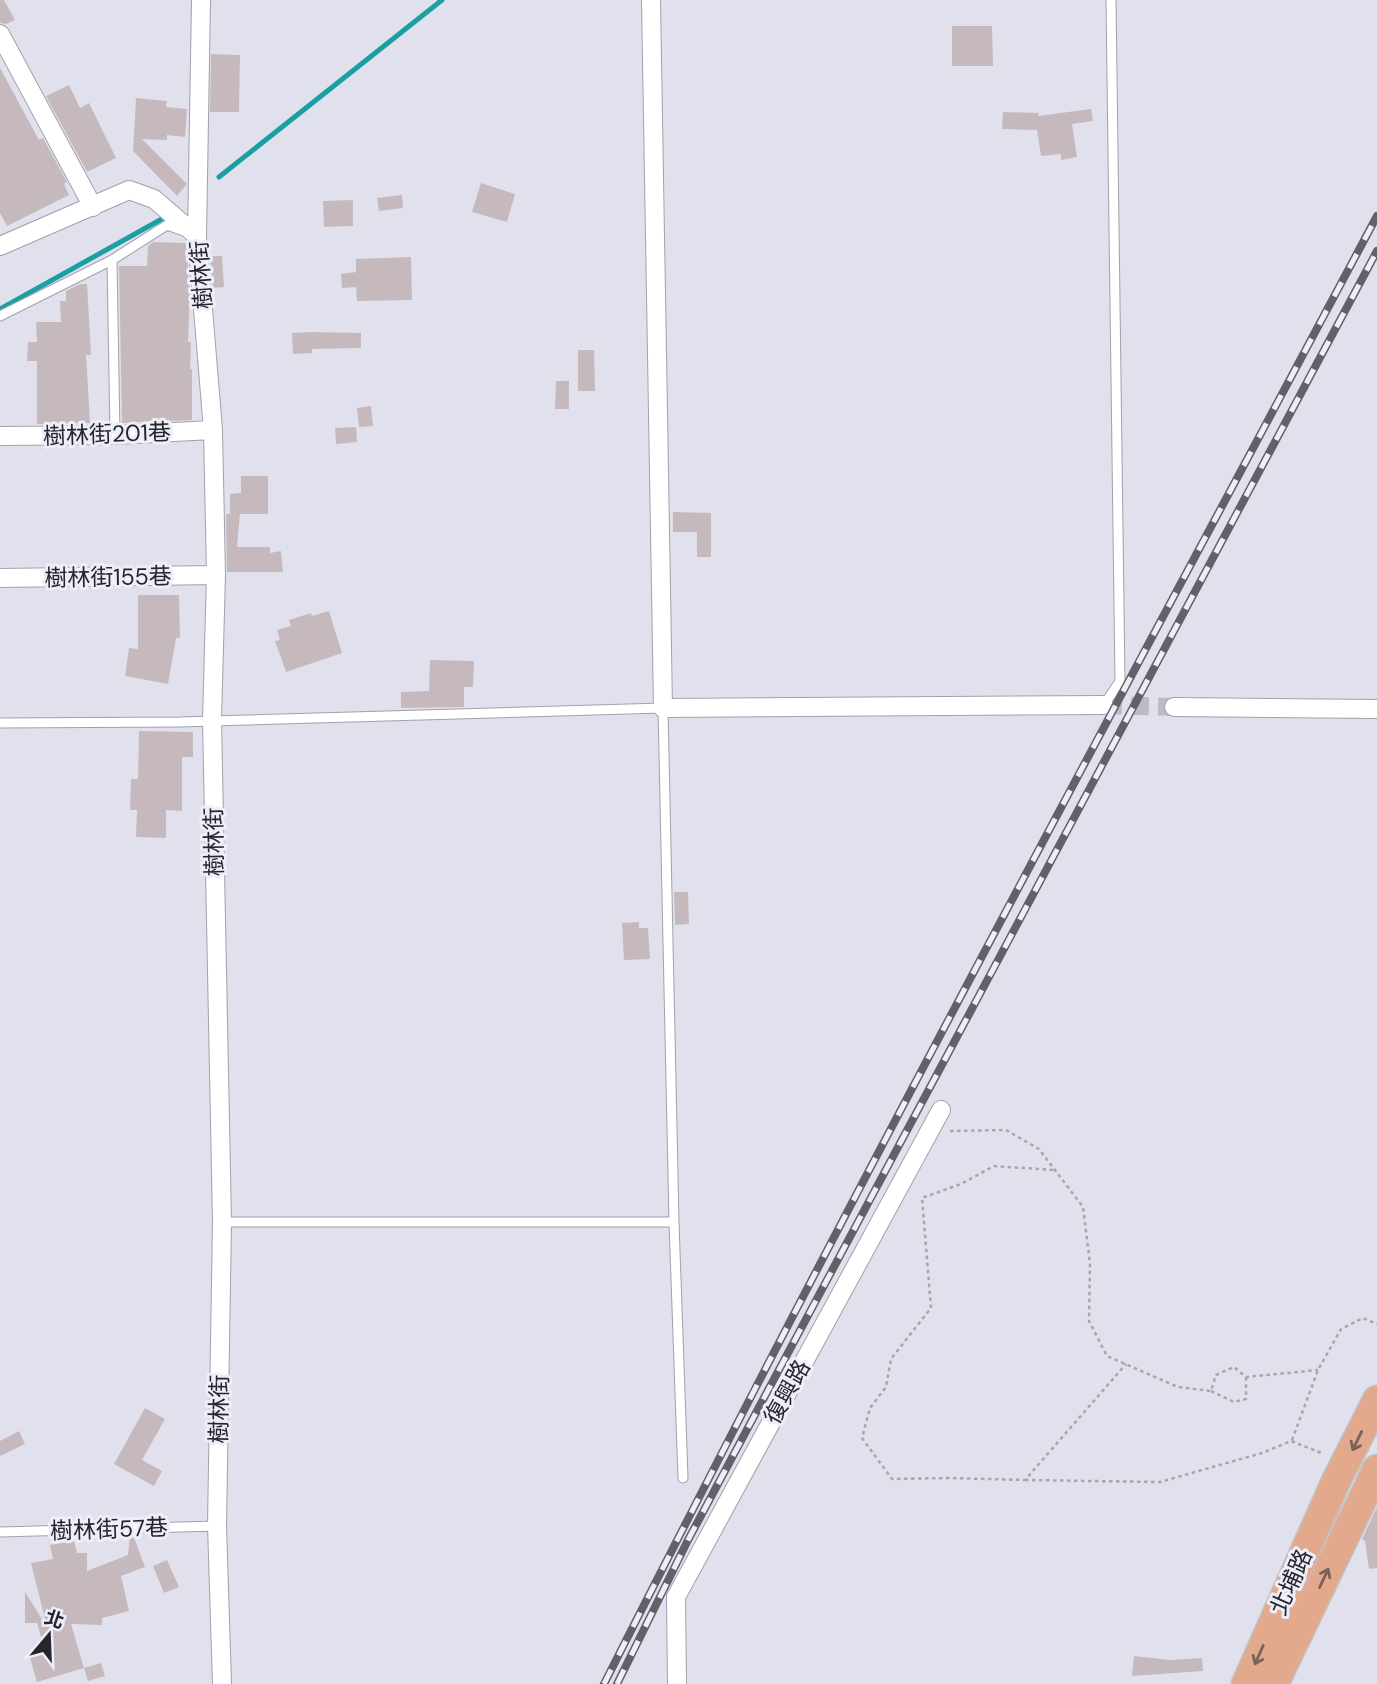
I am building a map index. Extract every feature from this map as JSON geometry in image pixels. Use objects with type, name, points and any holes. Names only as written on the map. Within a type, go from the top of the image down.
[{"type":"main road","name":"北埔路","points":[[1246,1684],[1341,1472],[1377,1400]]},
{"type":"main road","name":"北埔路","points":[[1273,1684],[1373,1485]]},
{"type":"street","name":"樹林街","points":[[201,0],[197,236],[213,430],[216,575],[212,720],[222,1222],[218,1527],[222,1684]]},
{"type":"street","points":[[651,0],[663,708],[1104,705]]},
{"type":"street","points":[[0,34],[93,207]]},
{"type":"street","points":[[2,240],[93,207],[129,190],[154,199],[197,236]]},
{"type":"street","name":"樹林街201巷","points":[[0,436],[115,435],[213,430]]},
{"type":"street","name":"樹林街155巷","points":[[0,578],[216,575]]},
{"type":"street","points":[[1174,707],[1377,709]]},
{"type":"street","name":"復興路","points":[[677,1684],[676,1597],[941,1110]]},
{"type":"street","points":[[1341,1472],[1373,1485]]},
{"type":"lane","points":[[1104,705],[1120,681],[1111,0]]},
{"type":"lane","points":[[0,316],[112,260],[167,225],[197,236]]},
{"type":"lane","points":[[112,260],[115,435]]},
{"type":"lane","points":[[0,723],[663,708],[674,1222],[683,1478]]},
{"type":"lane","points":[[222,1222],[674,1222]]},
{"type":"lane","name":"樹林街57巷","points":[[0,1532],[218,1527]]},
{"type":"path","points":[[929,1132],[1006,1130],[1039,1149],[1083,1207],[1090,1264],[1089,1321],[1107,1356],[1178,1387],[1211,1391],[1234,1402],[1246,1399],[1246,1377]]},
{"type":"path","points":[[1053,1170],[994,1166],[961,1184],[922,1198],[930,1308],[891,1359],[886,1387],[870,1408],[862,1438],[892,1479],[1160,1482],[1262,1453],[1291,1441],[1318,1370],[1341,1329],[1363,1318],[1377,1324]]},
{"type":"path","points":[[1025,1480],[1126,1364]]},
{"type":"path","points":[[1211,1391],[1216,1375],[1234,1367],[1246,1377],[1318,1370]]},
{"type":"path","points":[[1291,1441],[1341,1472]]},
{"type":"building","points":[[0,0],[4,0],[15,20],[6,24],[0,23]]},
{"type":"building","points":[[952,26],[992,26],[993,66],[952,66]]},
{"type":"building","points":[[211,54],[240,55],[239,112],[210,112]]},
{"type":"building","points":[[0,68],[39,140],[43,138],[67,182],[64,184],[69,195],[7,226],[0,213]]},
{"type":"building","points":[[69,85],[80,108],[89,103],[116,158],[87,172],[46,96]]},
{"type":"building","points":[[136,98],[167,101],[166,107],[187,109],[185,137],[167,135],[167,140],[142,139],[187,184],[177,196],[133,151]]},
{"type":"building","points":[[1091,109],[1093,121],[1072,124],[1077,157],[1061,160],[1061,154],[1041,156],[1037,130],[1002,129],[1003,112],[1039,113],[1038,116]]},
{"type":"building","points":[[481,183],[515,194],[507,222],[472,212]]},
{"type":"building","points":[[402,195],[403,208],[379,211],[377,198]]},
{"type":"building","points":[[353,200],[353,226],[324,227],[323,201]]},
{"type":"building","points":[[153,242],[186,243],[190,292],[188,342],[191,342],[192,420],[122,423],[119,266],[147,266],[148,246]]},
{"type":"building","points":[[210,256],[222,256],[224,287],[213,288]]},
{"type":"building","points":[[411,257],[412,300],[357,301],[356,287],[342,288],[341,274],[356,272],[356,259]]},
{"type":"building","points":[[80,284],[87,284],[91,355],[86,355],[90,423],[37,424],[37,361],[27,361],[28,342],[37,342],[36,322],[61,322],[60,301],[66,301],[66,291]]},
{"type":"building","points":[[292,333],[361,333],[361,348],[312,349],[312,353],[293,354]]},
{"type":"building","points":[[578,350],[594,350],[595,391],[578,391]]},
{"type":"building","points":[[556,381],[569,381],[569,409],[555,409]]},
{"type":"building","points":[[371,406],[373,426],[359,427],[357,408]]},
{"type":"building","points":[[356,427],[357,442],[336,444],[335,428]]},
{"type":"building","points":[[241,476],[268,476],[268,514],[240,514],[237,547],[270,547],[270,553],[281,551],[283,572],[227,572],[226,514],[230,514],[230,494],[241,493]]},
{"type":"building","points":[[673,512],[711,513],[711,557],[697,557],[697,532],[673,532]]},
{"type":"building","points":[[138,595],[179,595],[180,638],[176,638],[168,684],[125,676],[129,648],[138,649]]},
{"type":"building","points":[[329,611],[342,653],[286,672],[275,641],[280,640],[277,630],[291,626],[289,620]]},
{"type":"building","points":[[430,660],[474,661],[473,687],[464,687],[464,707],[401,708],[401,692],[429,691]]},
{"type":"building","points":[[139,731],[193,732],[193,757],[182,757],[182,811],[166,810],[166,838],[136,837],[137,810],[130,810],[131,779],[138,779]]},
{"type":"building","points":[[674,892],[688,892],[689,924],[675,925]]},
{"type":"building","points":[[639,922],[639,928],[648,928],[650,959],[624,960],[622,923]]},
{"type":"building","points":[[145,1408],[165,1419],[142,1460],[162,1471],[154,1486],[114,1464]]},
{"type":"building","points":[[19,1431],[25,1444],[0,1456],[0,1441]]},
{"type":"building","points":[[1377,1507],[1377,1568],[1369,1569],[1365,1541],[1362,1539]]},
{"type":"building","points":[[130,1535],[133,1535],[145,1567],[121,1576],[129,1611],[102,1618],[102,1625],[71,1624],[84,1668],[37,1682],[30,1658],[46,1653],[37,1623],[25,1623],[25,1592],[47,1627],[31,1563],[53,1559],[50,1545],[74,1541],[77,1553],[87,1553],[87,1571],[128,1555]]},
{"type":"building","points":[[167,1560],[179,1587],[164,1593],[153,1566]]},
{"type":"building","points":[[1134,1656],[1170,1660],[1202,1658],[1203,1671],[1132,1676]]},
{"type":"building","points":[[101,1663],[105,1676],[88,1681],[84,1668]]},
{"type":"waterway","points":[[219,177],[442,0]]},
{"type":"waterway","points":[[0,309],[169,215]]},
{"type":"tunnel","points":[[1104,705],[1174,707]]},
{"type":"railway","points":[[604,1684],[889,1132],[1377,216]]},
{"type":"railway","points":[[617,1684],[688,1540],[1377,251]]}]
